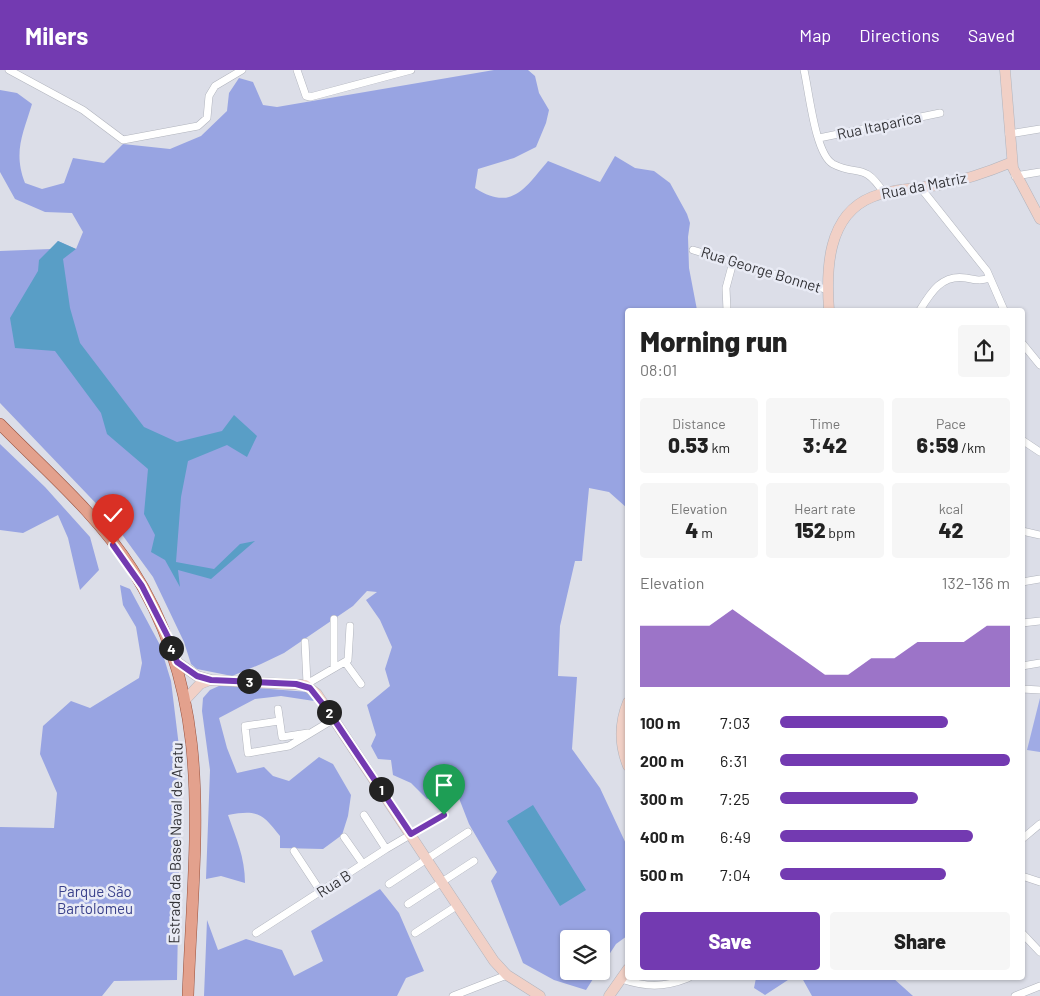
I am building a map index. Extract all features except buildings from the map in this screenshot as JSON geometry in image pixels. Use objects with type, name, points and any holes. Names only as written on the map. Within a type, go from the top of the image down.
[{"type":"main road","name":"Estrada da Base Naval de Aratu","points":[[0,424],[96,523],[132,568],[161,623],[177,662],[186,700],[194,757],[195,785],[188,996]]},
{"type":"street","points":[[9,70],[83,110],[123,140],[198,126],[207,118],[209,96],[215,86],[242,70]]},
{"type":"street","points":[[297,70],[306,96],[310,98],[393,72],[410,70]]},
{"type":"street","points":[[804,70],[824,155],[834,165],[865,172],[877,182],[884,193]]},
{"type":"street","points":[[1005,70],[1009,134],[1015,176],[1040,219]]},
{"type":"street","name":"Rua Itaparica","points":[[819,138],[940,113]]},
{"type":"street","points":[[1009,134],[1040,128]]},
{"type":"street","name":"Rua da Matriz","points":[[829,308],[828,290],[833,241],[844,218],[860,202],[884,193],[977,176],[1012,162]]},
{"type":"street","points":[[1015,176],[1040,172]]},
{"type":"street","points":[[920,187],[990,278],[1003,308]]},
{"type":"street","name":"Rua George Bonnet","points":[[693,250],[828,290]]},
{"type":"street","points":[[727,308],[726,288],[733,262]]},
{"type":"street","points":[[921,308],[935,288],[946,280],[958,278],[980,281],[990,278]]},
{"type":"street","points":[[1025,348],[1040,365]]},
{"type":"street","points":[[1025,442],[1040,452]]},
{"type":"street","points":[[1025,532],[1040,535]]},
{"type":"street","points":[[1025,582],[1040,579]]},
{"type":"street","points":[[334,618],[334,668]]},
{"type":"street","points":[[1025,624],[1040,621]]},
{"type":"street","points":[[177,662],[197,676],[211,680],[306,684],[346,662],[349,653],[350,626]]},
{"type":"street","points":[[305,642],[306,684],[317,694],[334,719],[494,961],[507,975],[540,996]]},
{"type":"street","points":[[346,662],[360,684]]},
{"type":"street","points":[[1025,666],[1040,664]]},
{"type":"street","points":[[186,700],[200,684],[211,680]]},
{"type":"street","points":[[1025,689],[1040,690]]},
{"type":"street","points":[[278,709],[282,737],[312,732]]},
{"type":"street","points":[[625,712],[620,730],[625,760]]},
{"type":"street","points":[[279,721],[245,726],[248,753],[289,746],[334,719]]},
{"type":"street","points":[[364,815],[386,849]]},
{"type":"street","name":"Rua B","points":[[256,933],[386,849],[444,815]]},
{"type":"street","points":[[1025,836],[1040,824]]},
{"type":"street","points":[[389,884],[468,832]]},
{"type":"street","points":[[344,837],[363,864]]},
{"type":"street","points":[[294,851],[321,892]]},
{"type":"street","points":[[408,904],[474,861]]},
{"type":"street","points":[[1025,877],[1040,882]]},
{"type":"street","points":[[415,933],[458,905]]},
{"type":"street","points":[[1025,936],[1040,952]]},
{"type":"street","points":[[609,996],[625,973]]},
{"type":"street","points":[[452,996],[507,975]]},
{"type":"street","points":[[621,979],[651,987],[683,980]]},
{"type":"street","points":[[1015,996],[1040,986]]},
{"type":"shaded area","points":[[58,241],[76,249],[63,259],[70,308],[80,343],[144,427],[177,442],[222,431],[234,415],[257,436],[247,457],[227,445],[188,461],[181,497],[176,562],[214,569],[240,544],[255,541],[211,579],[178,570],[180,587],[165,560],[151,552],[155,535],[144,514],[148,469],[107,434],[101,413],[55,351],[15,348],[10,318],[38,271],[39,260]]},
{"type":"shaded area","points":[[1040,698],[1040,752],[1027,750]]},
{"type":"shaded area","points":[[533,805],[586,890],[560,906],[507,821]]},
{"type":"green space","points":[[494,70],[528,70],[535,76],[539,93],[549,110],[536,147],[514,158],[478,169],[475,188],[499,198],[517,194],[525,188],[548,161],[600,182],[615,156],[635,168],[654,171],[670,183],[687,214],[690,223],[688,237],[689,268],[697,308],[625,308],[625,506],[609,492],[589,488],[582,561],[575,561],[560,626],[558,676],[577,677],[572,749],[600,788],[625,842],[625,937],[616,944],[610,953],[610,930],[560,930],[560,980],[592,980],[586,990],[554,980],[523,963],[491,881],[497,872],[469,824],[455,788],[427,799],[411,783],[393,775],[391,760],[378,759],[371,746],[376,735],[367,705],[390,686],[385,669],[392,647],[380,620],[366,600],[377,592],[367,591],[353,606],[284,653],[261,664],[232,676],[197,669],[191,664],[184,642],[153,577],[110,518],[0,403],[0,251],[51,249],[58,241],[76,249],[83,232],[72,213],[45,212],[15,199],[0,172],[0,90],[17,93],[32,104],[21,143],[21,172],[25,183],[42,189],[64,183],[73,158],[104,163],[123,144],[170,149],[201,136],[227,111],[229,93],[239,78],[253,82],[263,105],[277,107]]},
{"type":"green space","points":[[0,444],[45,487],[90,537],[99,570],[80,590],[68,538],[58,515],[23,533],[0,530]]},
{"type":"green space","name":"Parque São Bartolomeu","points":[[120,585],[130,589],[160,645],[171,681],[181,763],[177,980],[114,981],[102,996],[0,996],[0,827],[54,828],[57,793],[40,754],[43,726],[71,701],[90,708],[139,678],[142,663],[136,627],[123,605]]},
{"type":"green space","points":[[221,685],[309,692],[314,701],[281,696],[255,699],[219,718],[227,748],[237,773],[264,767],[273,776],[289,781],[319,757],[333,764],[351,795],[348,816],[342,835],[323,849],[280,848],[280,836],[264,818],[253,813],[228,815],[242,856],[245,883],[221,876],[206,879],[210,770],[202,711],[203,698],[210,690]]},
{"type":"green space","points":[[380,889],[399,913],[424,971],[406,978],[397,996],[204,996],[207,920],[218,950],[246,939],[282,950],[294,976],[323,961],[311,931]]},
{"type":"green space","points":[[756,980],[788,980],[765,995],[754,988]]},
{"type":"green space","points":[[803,980],[895,980],[913,996],[812,996]]},
{"type":"route","points":[[113,545],[132,568],[142,586],[168,637],[177,662],[197,676],[211,680],[306,685],[317,694],[411,834],[444,815]]}]
